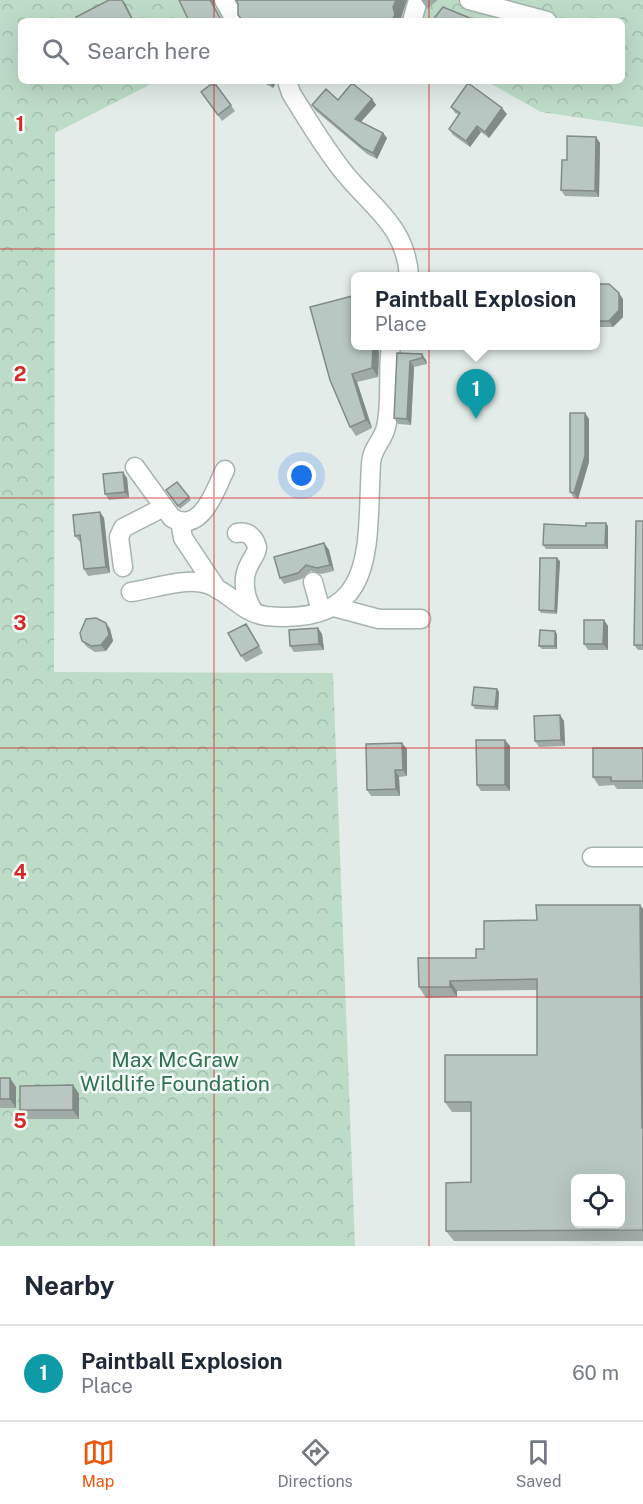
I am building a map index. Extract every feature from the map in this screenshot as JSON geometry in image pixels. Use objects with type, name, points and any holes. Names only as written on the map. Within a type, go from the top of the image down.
[{"type":"street","points":[[224,0],[234,18]]},
{"type":"street","points":[[412,18],[418,0]]},
{"type":"street","points":[[469,0],[536,18]]},
{"type":"street","points":[[288,84],[291,93],[332,158],[391,224],[405,254],[408,272]]},
{"type":"street","points":[[328,609],[354,588],[364,557],[370,510],[371,463],[373,452],[386,425],[391,350]]},
{"type":"street","points":[[135,467],[172,518],[180,521],[196,518],[204,512],[225,470]]},
{"type":"street","points":[[123,567],[119,537],[123,528],[164,507]]},
{"type":"street","points":[[180,521],[183,538],[217,589]]},
{"type":"street","points":[[237,533],[244,532],[252,536],[257,547],[248,567],[245,585],[248,600],[255,613]]},
{"type":"street","points":[[313,582],[328,609]]},
{"type":"street","points":[[131,592],[194,583],[207,584],[255,613],[278,616],[328,609],[379,619],[421,619]]},
{"type":"street","points":[[592,857],[643,857]]},
{"type":"green space","name":"Max McGraw Wildlife Foundation","points":[[0,0],[643,0],[643,127],[541,112],[491,84],[625,84],[625,18],[18,18],[18,84],[151,84],[55,133],[54,672],[333,673],[355,1246],[0,1246]]},
{"type":"building","points":[[109,0],[122,0],[131,18],[76,18]]},
{"type":"building","points":[[179,0],[210,0],[220,18],[188,18]]},
{"type":"building","points":[[236,0],[396,0],[393,7],[395,15],[393,18],[240,18],[238,15]]},
{"type":"building","points":[[443,7],[470,18],[434,18]]},
{"type":"building","points":[[351,84],[372,99],[355,119],[383,133],[373,153],[363,148],[312,105],[326,89],[338,100]]},
{"type":"building","points":[[469,84],[502,108],[485,132],[477,126],[466,141],[449,129],[460,113],[451,107]]},
{"type":"building","points":[[210,85],[216,85],[231,105],[218,115],[201,92]]},
{"type":"building","points":[[567,136],[596,137],[595,191],[561,190],[562,160],[567,160]]},
{"type":"building","points":[[600,284],[609,284],[619,293],[619,310],[609,321],[600,321]]},
{"type":"building","points":[[351,296],[351,350],[373,350],[372,368],[352,374],[366,420],[350,427],[330,380],[310,307]]},
{"type":"building","points":[[397,353],[422,354],[422,358],[410,361],[407,419],[394,418]]},
{"type":"building","points":[[570,413],[585,413],[585,456],[574,493],[570,492]]},
{"type":"building","points":[[123,472],[125,492],[105,494],[103,474]]},
{"type":"building","points":[[177,482],[189,497],[178,506],[166,490]]},
{"type":"building","points":[[100,512],[106,567],[84,569],[80,535],[75,536],[73,515]]},
{"type":"building","points":[[636,521],[643,521],[643,645],[634,645]]},
{"type":"building","points":[[586,523],[606,523],[605,545],[543,545],[544,524],[586,526]]},
{"type":"building","points":[[324,543],[330,565],[317,568],[306,565],[298,573],[280,578],[274,557]]},
{"type":"building","points":[[540,558],[557,558],[555,611],[539,610]]},
{"type":"building","points":[[96,618],[106,623],[109,635],[101,645],[91,646],[82,641],[80,633],[86,619]]},
{"type":"building","points":[[584,620],[604,620],[603,644],[584,644]]},
{"type":"building","points":[[246,624],[259,646],[241,656],[228,633]]},
{"type":"building","points":[[318,628],[319,644],[290,646],[289,630]]},
{"type":"building","points":[[540,630],[555,631],[555,646],[539,646]]},
{"type":"building","points":[[474,687],[497,689],[495,707],[472,705]]},
{"type":"building","points":[[560,715],[561,740],[535,741],[534,716]]},
{"type":"building","points":[[476,740],[505,740],[505,785],[477,785]]},
{"type":"building","points":[[402,743],[403,770],[395,770],[396,789],[367,790],[366,744]]},
{"type":"building","points":[[593,748],[643,748],[643,781],[611,781],[611,777],[593,777]]},
{"type":"building","points":[[536,905],[640,905],[643,1230],[446,1231],[446,1183],[471,1182],[471,1102],[445,1102],[445,1055],[537,1055],[537,979],[450,981],[450,987],[419,987],[418,958],[476,958],[476,949],[484,949],[484,921],[537,920]]},
{"type":"building","points":[[0,1078],[10,1078],[10,1099],[0,1099]]},
{"type":"building","points":[[73,1085],[73,1110],[20,1110],[20,1086]]},
{"type":"place","name":"Paintball Explosion","points":[[476,419]]}]
